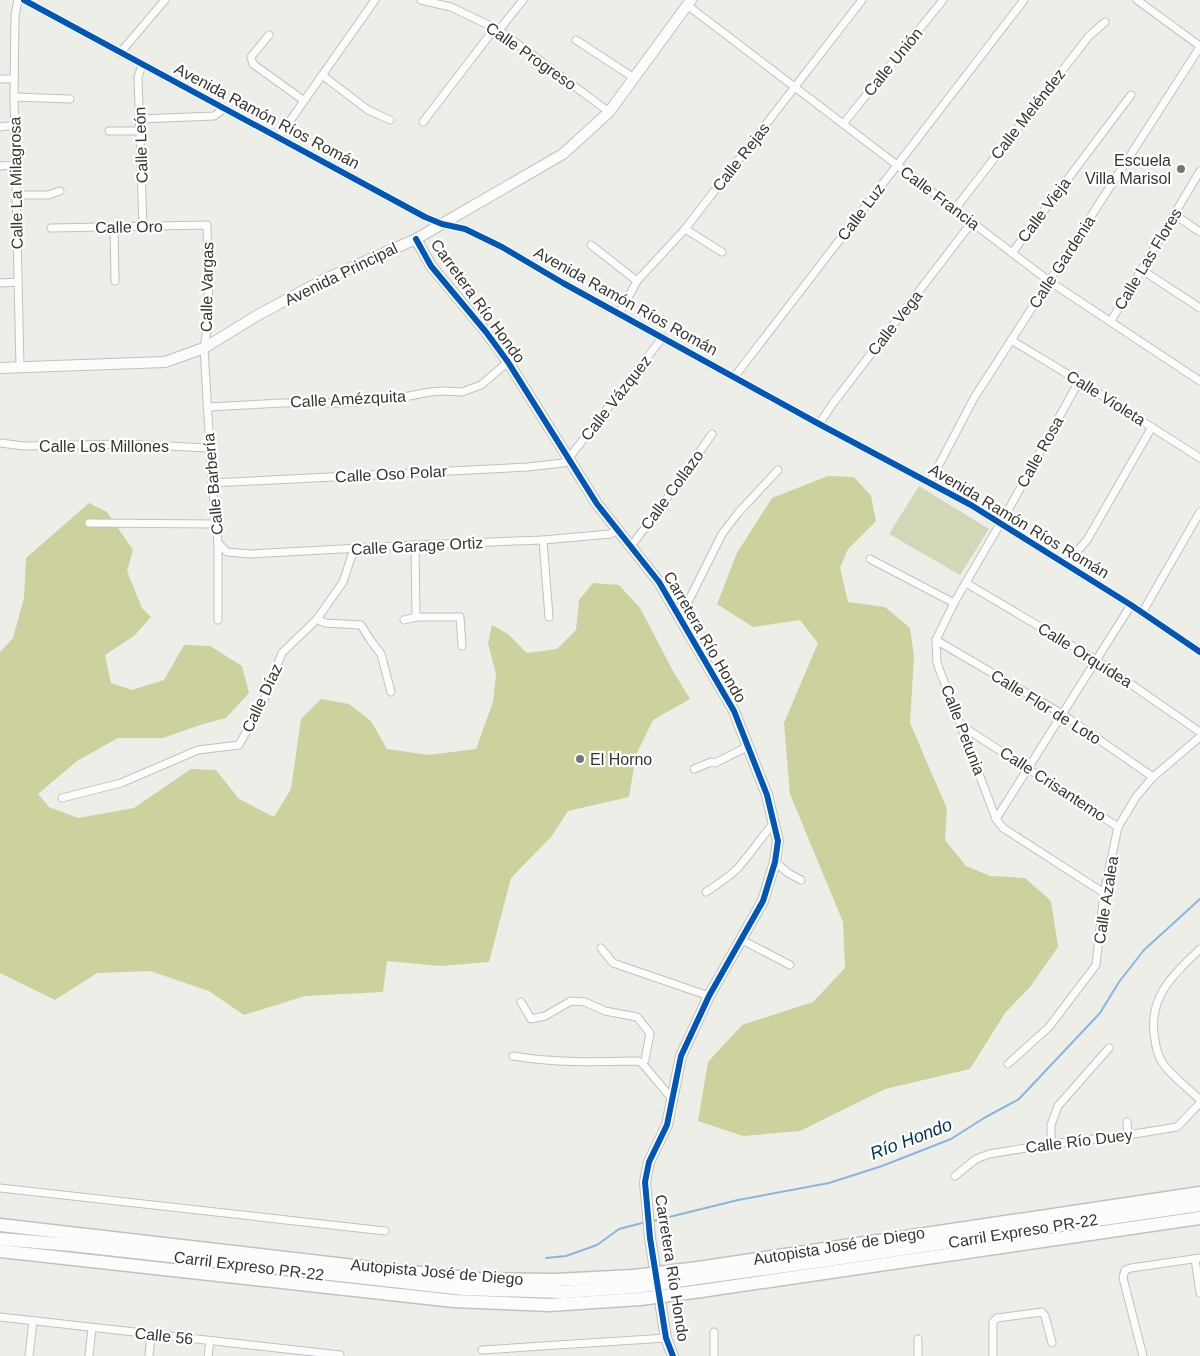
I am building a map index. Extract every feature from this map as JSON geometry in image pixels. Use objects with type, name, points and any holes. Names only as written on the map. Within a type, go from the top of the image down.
[{"type":"highway","name":"Autopista José de Diego","points":[[0,1251],[358,1292],[454,1301],[549,1305],[640,1299],[699,1279],[1200,1193]]},
{"type":"highway","name":"Carril Expreso PR-22","points":[[699,1279],[1200,1204]]},
{"type":"highway","name":"Autopista José de Diego","points":[[0,1225],[479,1279],[635,1281],[699,1279],[1200,1218]]},
{"type":"highway","name":"Carril Expreso PR-22","points":[[0,1235],[51,1240],[72,1245]]},
{"type":"highway","name":"Carril Expreso PR-22","points":[[0,1239],[72,1245],[464,1289],[562,1292],[635,1281]]},
{"type":"street","name":"Calle La Milagrosa","points":[[18,0],[15,15],[14,97],[20,367]]},
{"type":"street","name":"Avenida Ramón Ríos Román","points":[[24,0],[425,217],[481,236],[619,314],[930,482],[1066,564],[1200,652]]},
{"type":"street","points":[[120,52],[165,0]]},
{"type":"street","points":[[278,138],[375,0]]},
{"type":"street","name":"Calle Progreso","points":[[420,0],[451,7],[497,29],[609,112]]},
{"type":"street","points":[[423,122],[497,29],[523,0]]},
{"type":"street","name":"Calle Rejas","points":[[619,314],[637,281],[685,229],[862,0]]},
{"type":"street","name":"Calle Unión","points":[[843,124],[943,0]]},
{"type":"street","name":"Calle Luz","points":[[735,376],[1024,0]]},
{"type":"street","points":[[1137,0],[1200,46]]},
{"type":"street","name":"Calle Francia","points":[[689,2],[795,87],[1012,253],[1050,281],[1200,381]]},
{"type":"street","name":"Avenida Principal","points":[[0,368],[165,362],[204,348],[258,314],[325,279],[416,238],[563,154],[609,112],[689,2]]},
{"type":"street","name":"Calle Meléndez","points":[[955,209],[1088,36],[1105,22]]},
{"type":"street","points":[[269,35],[251,57],[253,64],[303,100]]},
{"type":"street","points":[[576,40],[634,78]]},
{"type":"street","name":"Calle Gardenia","points":[[930,482],[974,398],[1200,46]]},
{"type":"street","name":"Calle León","points":[[142,65],[138,77],[143,227]]},
{"type":"street","points":[[322,75],[368,110],[390,120]]},
{"type":"street","points":[[0,79],[14,80]]},
{"type":"street","name":"Calle Vieja","points":[[1012,253],[1131,95]]},
{"type":"street","points":[[14,97],[70,99]]},
{"type":"street","points":[[140,118],[214,116],[224,109]]},
{"type":"street","points":[[0,127],[15,126]]},
{"type":"street","points":[[109,131],[140,131]]},
{"type":"street","points":[[0,166],[15,165]]},
{"type":"street","name":"Calle Las Flores","points":[[1111,321],[1200,171]]},
{"type":"street","points":[[16,195],[60,192]]},
{"type":"street","points":[[1175,215],[1200,232]]},
{"type":"street","name":"Calle Vega","points":[[820,424],[834,402],[972,222]]},
{"type":"street","name":"Calle Oro","points":[[51,228],[207,225]]},
{"type":"street","name":"Calle Vargas","points":[[204,348],[209,318],[207,225]]},
{"type":"street","points":[[114,227],[115,281]]},
{"type":"street","points":[[685,229],[722,252]]},
{"type":"street","name":"Carretera Río Hondo","points":[[416,238],[431,266],[486,332],[508,362],[597,504],[659,582],[734,711],[767,795],[774,823],[778,841],[775,862],[763,901],[709,996],[682,1056],[667,1125],[649,1162],[645,1182],[650,1238],[666,1338],[673,1356]]},
{"type":"street","points":[[591,245],[637,281]]},
{"type":"street","points":[[1142,270],[1200,308]]},
{"type":"street","points":[[0,283],[18,282]]},
{"type":"street","name":"Calle Vázquez","points":[[568,459],[663,337]]},
{"type":"street","name":"Calle Violeta","points":[[1011,340],[1200,458]]},
{"type":"street","name":"Calle Barbería","points":[[204,348],[209,448],[218,543],[218,620]]},
{"type":"street","name":"Calle Amézquita","points":[[207,407],[282,403],[339,403],[388,400],[430,392],[462,392],[481,385],[508,362]]},
{"type":"street","name":"Calle Rosa","points":[[1000,524],[1079,381]]},
{"type":"street","points":[[1066,564],[1086,540],[1152,427]]},
{"type":"street","name":"Calle Collazo","points":[[631,546],[664,504],[712,434]]},
{"type":"street","name":"Calle Los Millones","points":[[0,443],[24,446],[125,444],[209,448]]},
{"type":"street","name":"Calle Oso Polar","points":[[212,483],[528,467],[563,463],[568,459]]},
{"type":"street","points":[[676,612],[688,602],[722,534],[738,513],[778,470]]},
{"type":"street","points":[[1142,613],[1200,512]]},
{"type":"street","points":[[89,523],[216,524]]},
{"type":"street","name":"Calle Petunia","points":[[1000,524],[954,603],[936,640],[937,663],[996,819],[1003,828],[1104,893]]},
{"type":"street","name":"Calle Garage Ortiz","points":[[218,543],[227,552],[250,554],[543,540],[610,534],[618,530]]},
{"type":"street","points":[[543,540],[549,617]]},
{"type":"street","points":[[415,545],[416,618]]},
{"type":"street","name":"Calle Díaz","points":[[62,798],[121,783],[198,750],[239,745],[264,700],[282,653],[317,619],[343,582],[354,549]]},
{"type":"street","points":[[870,559],[954,603]]},
{"type":"street","name":"Calle Orquídea","points":[[966,582],[1096,660],[1200,732]]},
{"type":"street","points":[[996,819],[1131,605]]},
{"type":"street","points":[[404,620],[460,617],[462,646]]},
{"type":"street","points":[[317,619],[325,623],[361,625],[381,654],[390,692]]},
{"type":"street","name":"Calle Flor de Loto","points":[[936,640],[1062,714],[1153,777]]},
{"type":"street","name":"Calle Crisantemo","points":[[962,726],[1118,827]]},
{"type":"street","name":"Calle Azalea","points":[[1008,1064],[1049,1027],[1096,965],[1104,893],[1118,827],[1136,797],[1153,777],[1200,737]]},
{"type":"street","points":[[694,770],[711,762],[715,764],[747,747]]},
{"type":"street","points":[[706,892],[721,883],[738,867],[774,823]]},
{"type":"street","points":[[775,862],[788,873],[801,880]]},
{"type":"street","points":[[742,940],[790,964]]},
{"type":"street","points":[[601,948],[613,962],[709,996]]},
{"type":"street","points":[[1200,949],[1164,988],[1156,1006],[1153,1027],[1156,1049],[1164,1065],[1200,1101]]},
{"type":"street","points":[[521,1002],[531,1019],[545,1016],[572,1001],[585,1002],[606,1011],[637,1017],[650,1033],[645,1060],[642,1063]]},
{"type":"street","points":[[1052,1144],[1051,1126],[1058,1106],[1109,1048]]},
{"type":"street","points":[[513,1056],[567,1062],[637,1061],[642,1063],[673,1100]]},
{"type":"street","name":"Calle Río Duey","points":[[955,1176],[976,1159],[989,1154],[1052,1144],[1128,1136],[1177,1127],[1200,1101]]},
{"type":"street","points":[[1127,1122],[1128,1136]]},
{"type":"street","points":[[0,1188],[385,1231]]},
{"type":"street","points":[[1143,1356],[1123,1278],[1125,1270],[1197,1258],[1200,1293]]},
{"type":"street","points":[[993,1356],[993,1322],[996,1318],[1042,1312],[1045,1316],[1052,1344]]},
{"type":"street","name":"Calle 56","points":[[0,1317],[340,1355]]},
{"type":"street","points":[[29,1356],[33,1321]]},
{"type":"street","points":[[89,1356],[92,1328]]},
{"type":"street","points":[[714,1332],[714,1356]]},
{"type":"street","points":[[149,1356],[151,1334]]},
{"type":"street","points":[[482,1350],[666,1338]]},
{"type":"street","points":[[918,1339],[918,1356]]},
{"type":"street","points":[[208,1356],[210,1341]]},
{"type":"street","points":[[268,1356],[269,1348]]},
{"type":"green space","points":[[828,476],[854,477],[871,496],[876,521],[848,549],[840,568],[848,602],[885,607],[910,628],[914,656],[910,723],[947,809],[945,840],[966,866],[990,876],[1025,878],[1051,901],[1058,947],[1030,987],[1005,1013],[970,1069],[885,1089],[800,1131],[743,1136],[698,1121],[708,1062],[742,1025],[813,1002],[845,968],[843,922],[790,794],[784,723],[818,643],[800,620],[753,627],[717,604],[737,553],[772,498]]},
{"type":"green space","points":[[919,486],[989,529],[960,575],[889,534]]},
{"type":"green space","points":[[89,503],[107,512],[133,550],[127,571],[142,608],[151,617],[134,636],[105,655],[111,683],[132,690],[164,680],[184,645],[210,646],[242,666],[249,693],[226,718],[163,738],[118,738],[77,761],[38,794],[49,807],[78,818],[134,808],[191,769],[216,770],[239,799],[274,817],[291,789],[301,719],[321,699],[349,704],[371,721],[387,749],[429,755],[476,749],[493,702],[496,674],[488,643],[492,625],[508,634],[527,653],[557,649],[576,630],[579,600],[593,583],[619,585],[640,608],[690,699],[653,720],[636,755],[629,797],[568,811],[551,837],[511,878],[489,962],[440,966],[387,961],[383,992],[305,996],[244,1015],[209,991],[150,971],[97,973],[55,1000],[0,973],[0,652],[13,638],[24,598],[26,558]]},
{"type":"waterway","name":"Río Hondo","points":[[653,1221],[738,1200],[829,1183],[882,1166],[951,1139],[1019,1099],[1100,1013],[1119,982],[1144,950],[1200,899]]},
{"type":"waterway","name":"Río Hondo","points":[[546,1258],[566,1256],[597,1245],[619,1229],[646,1222]]},
{"type":"cycle path","points":[[24,0],[425,217],[442,224],[465,229],[502,247],[563,283],[819,424],[971,505],[1131,605],[1200,652]]},
{"type":"cycle path","points":[[416,239],[431,266],[486,332],[508,362],[597,504],[659,582],[734,711],[767,795],[778,841],[775,862],[763,901],[709,996],[681,1056],[667,1125],[649,1162],[645,1182],[650,1238],[666,1338],[673,1356]]},
{"type":"place","name":"Escuela Villa Marisol","points":[[1181,169]]},
{"type":"place","name":"El Horno","points":[[580,759]]}]
